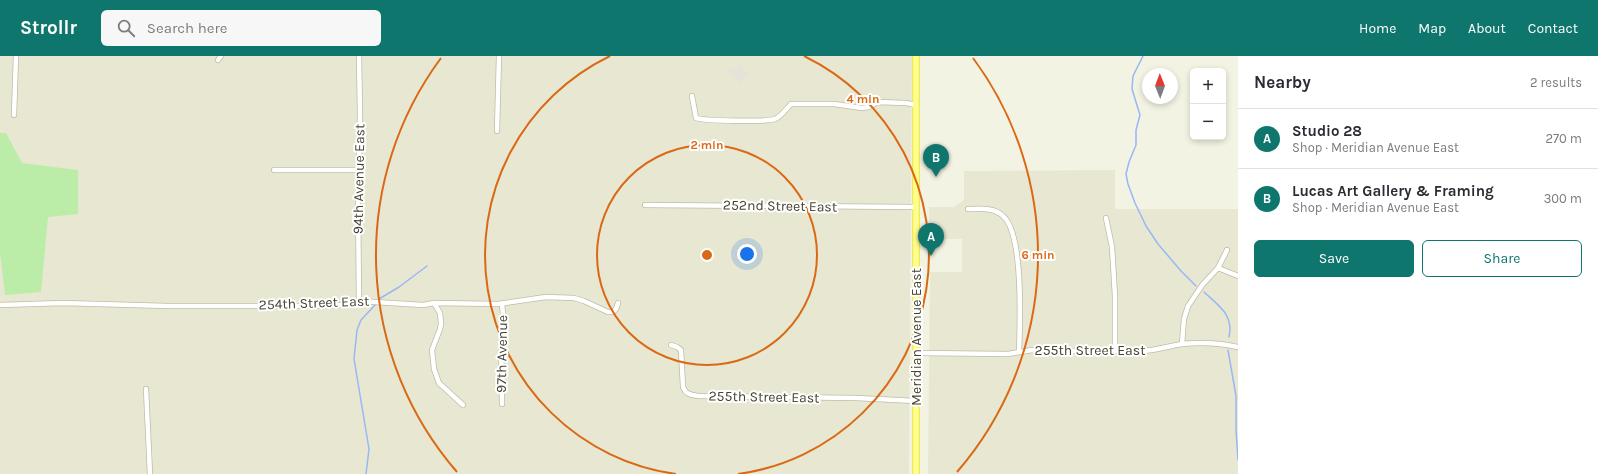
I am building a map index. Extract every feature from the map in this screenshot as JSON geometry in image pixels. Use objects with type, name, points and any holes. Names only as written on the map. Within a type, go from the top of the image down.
[{"type":"main road","name":"Meridian Avenue East","points":[[916,56],[916,474]]},
{"type":"street","points":[[14,115],[16,56]]},
{"type":"street","points":[[218,60],[222,56]]},
{"type":"street","name":"94th Avenue East","points":[[358,301],[359,56]]},
{"type":"street","points":[[497,131],[498,56]]},
{"type":"street","points":[[692,96],[696,118],[710,120],[774,119],[791,104],[798,103],[834,104],[862,108],[870,107],[877,102],[906,103],[916,105]]},
{"type":"street","points":[[274,170],[358,170]]},
{"type":"street","name":"252nd Street East","points":[[645,205],[916,207]]},
{"type":"street","points":[[968,209],[983,209],[997,212],[1006,220],[1013,234],[1017,254],[1020,307],[1020,352]]},
{"type":"street","points":[[1106,218],[1112,246],[1115,296],[1115,350]]},
{"type":"street","points":[[1182,344],[1184,319],[1188,306],[1203,284],[1218,268],[1227,250]]},
{"type":"street","points":[[1218,268],[1238,276]]},
{"type":"street","name":"254th Street East","points":[[0,305],[64,303],[168,306],[303,306],[346,305],[358,301],[423,305],[434,303],[502,304],[546,297],[574,298],[608,312],[613,312],[618,303]]},
{"type":"street","points":[[434,303],[440,313],[441,324],[432,350],[434,369],[439,383],[463,405]]},
{"type":"street","name":"97th Avenue","points":[[502,304],[502,404]]},
{"type":"street","name":"255th Street East","points":[[917,353],[1008,354],[1032,350],[1152,350],[1182,344],[1222,344],[1238,347]]},
{"type":"street","name":"255th Street East","points":[[671,345],[679,348],[682,353],[684,387],[686,392],[690,394],[699,396],[856,398],[916,401]]},
{"type":"street","points":[[146,389],[150,474]]},
{"type":"shaded area","points":[[0,56],[912,56],[909,474],[0,474]]},
{"type":"shaded area","points":[[739,64],[749,74],[740,83],[728,71],[731,68],[734,70]]},
{"type":"shaded area","points":[[1115,170],[1115,209],[1238,209],[1238,474],[928,474],[930,272],[962,272],[962,239],[929,239],[929,207],[954,207],[964,200],[964,171]]},
{"type":"green space","points":[[0,133],[6,133],[22,163],[78,170],[78,214],[48,217],[41,292],[5,295],[0,252]]},
{"type":"waterway","points":[[1143,56],[1133,76],[1132,89],[1140,115],[1136,130],[1136,145],[1126,174],[1128,184],[1146,226],[1158,244],[1196,286]]},
{"type":"waterway","points":[[379,299],[399,287],[427,266]]},
{"type":"waterway","points":[[1204,292],[1220,307],[1227,317],[1230,329],[1229,337]]},
{"type":"waterway","points":[[366,474],[369,449],[354,359],[357,330],[361,320],[376,304]]},
{"type":"waterway","points":[[1228,350],[1236,396],[1238,460]]},
{"type":"place","name":"Lucas Art Gallery & Framing","points":[[936,177]]},
{"type":"place","name":"Studio 28","points":[[931,256]]}]
